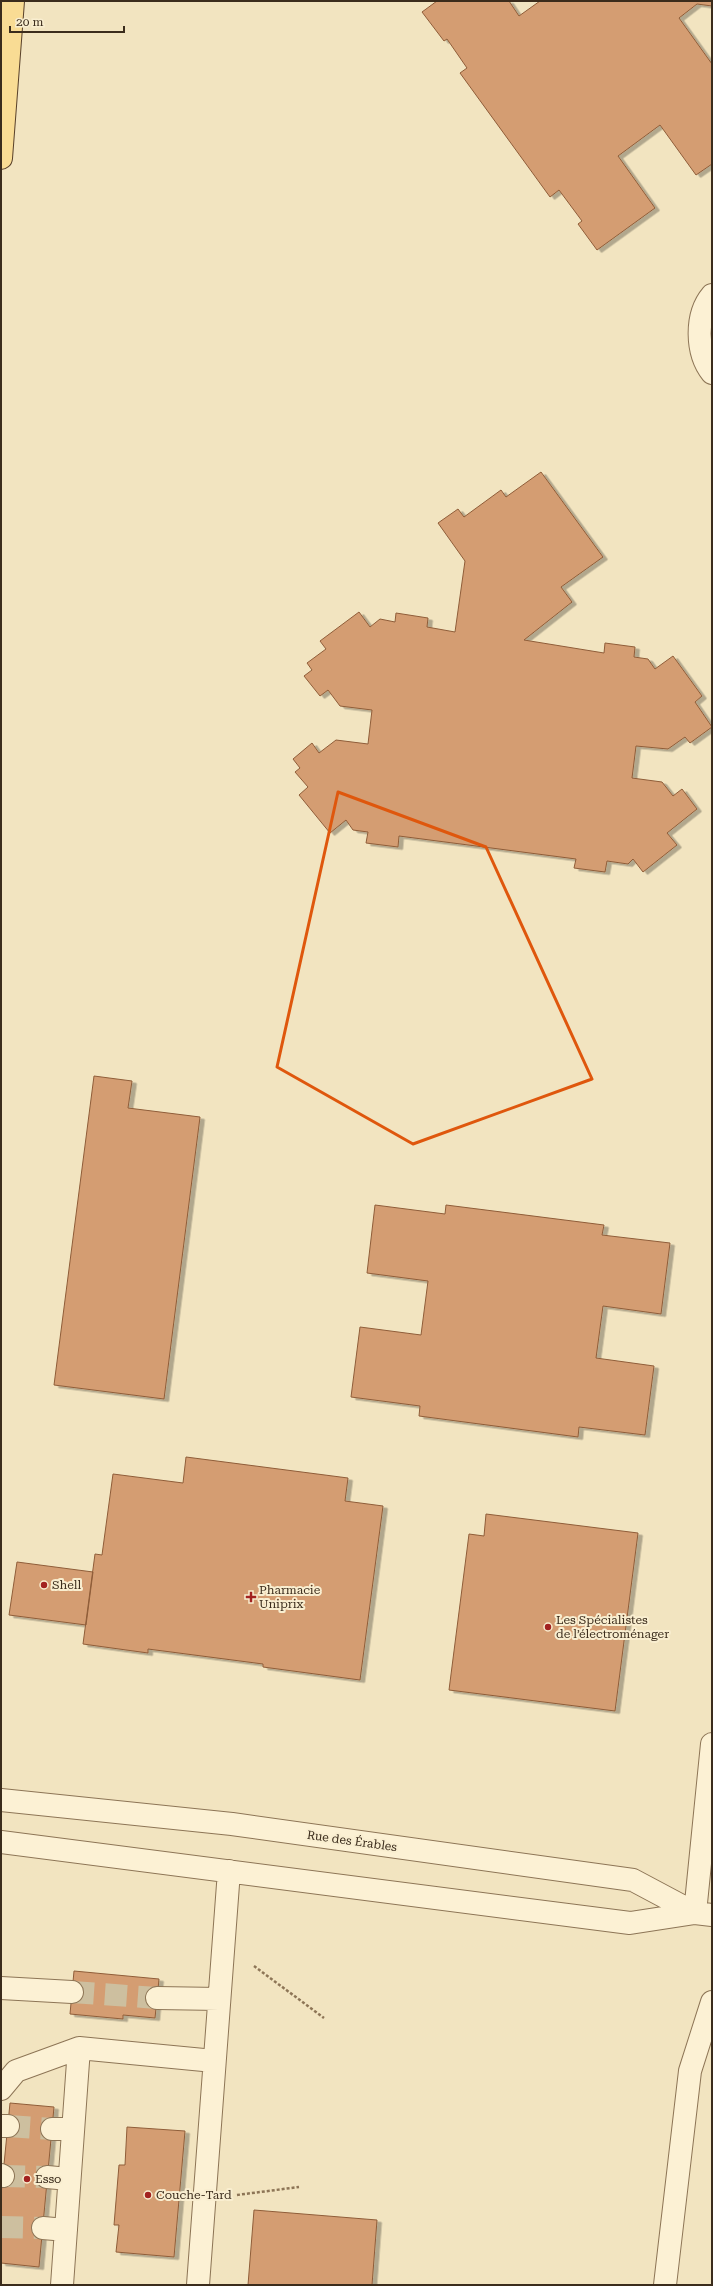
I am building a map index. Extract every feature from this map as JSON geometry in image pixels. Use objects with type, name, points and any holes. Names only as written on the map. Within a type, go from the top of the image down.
[{"type":"main road","points":[[1,158],[13,1]]},
{"type":"street","points":[[712,295],[701,320],[700,344],[708,367],[712,373]]},
{"type":"street","points":[[1,1842],[630,1923],[703,1914],[712,1744]]},
{"type":"street","name":"Rue des Érables","points":[[1,1800],[232,1824],[633,1880],[703,1914]]},
{"type":"street","points":[[198,2285],[229,1871]]},
{"type":"street","points":[[1,1988],[72,1992]]},
{"type":"street","points":[[157,1998],[219,1999]]},
{"type":"street","points":[[665,2285],[690,2071],[712,2002]]},
{"type":"street","points":[[1,2089],[9,2068],[80,2048],[214,2061]]},
{"type":"street","points":[[62,2285],[69,2179],[62,2129],[80,2048]]},
{"type":"street","points":[[47,2177],[69,2179]]},
{"type":"street","points":[[43,2228],[66,2230]]},
{"type":"path","points":[[223,1943],[324,2018]]},
{"type":"path","points":[[204,2200],[299,2187]]},
{"type":"highlighted area","points":[[338,792],[486,847],[592,1079],[413,1144],[277,1067]]},
{"type":"building","points":[[437,1],[509,1],[519,16],[540,1],[712,1],[712,6],[697,4],[679,18],[712,64],[712,164],[696,175],[660,125],[618,156],[655,208],[597,250],[578,224],[582,221],[559,190],[550,197],[460,73],[467,68],[447,39],[444,41],[422,12]]},
{"type":"building","points":[[541,472],[603,557],[561,587],[572,602],[524,640],[604,653],[605,643],[635,647],[634,657],[648,659],[655,669],[673,656],[702,696],[695,702],[712,727],[690,743],[685,737],[668,749],[636,746],[632,778],[662,782],[673,796],[682,789],[697,809],[667,833],[677,845],[643,872],[633,859],[628,864],[607,861],[605,872],[574,868],[576,859],[399,836],[398,847],[366,843],[368,832],[353,830],[346,820],[330,833],[299,795],[308,787],[295,772],[300,768],[293,759],[312,743],[319,753],[336,740],[368,744],[372,710],[340,706],[328,690],[320,696],[304,676],[312,670],[307,663],[326,649],[320,641],[359,612],[370,627],[380,619],[395,622],[396,613],[428,618],[427,627],[455,632],[465,561],[438,523],[458,509],[464,517],[501,490],[506,497]]},
{"type":"building","points":[[94,1076],[132,1081],[128,1108],[200,1117],[164,1399],[54,1385]]},
{"type":"building","points":[[375,1205],[445,1214],[446,1205],[604,1225],[602,1235],[670,1243],[661,1314],[603,1306],[596,1358],[654,1366],[645,1435],[579,1427],[578,1437],[419,1416],[420,1406],[351,1397],[360,1327],[421,1335],[428,1281],[367,1273]]},
{"type":"building","points":[[186,1457],[348,1478],[345,1501],[383,1506],[360,1680],[263,1667],[263,1664],[148,1649],[148,1653],[83,1644],[95,1554],[102,1555],[113,1474],[183,1483]]},
{"type":"building","points":[[486,1514],[638,1533],[615,1711],[449,1690],[469,1534],[484,1536]]},
{"type":"building","points":[[17,1562],[93,1572],[86,1625],[9,1615]]},
{"type":"building","points":[[74,1971],[159,1979],[155,2018],[123,2015],[123,2019],[70,2014]]},
{"type":"building","points":[[10,2103],[54,2107],[39,2267],[1,2263],[1,2195]]},
{"type":"building","name":"Couche-Tard","points":[[127,2127],[185,2131],[174,2257],[116,2252],[119,2225],[114,2225],[119,2165],[125,2165]]},
{"type":"building","points":[[254,2210],[377,2220],[372,2285],[248,2285]]},
{"type":"tunnel","points":[[72,1992],[157,1998]]},
{"type":"tunnel","points":[[8,2126],[52,2129]]},
{"type":"tunnel","points":[[3,2176],[47,2177]]},
{"type":"tunnel","points":[[1,2227],[43,2228]]},
{"type":"place","name":"Shell","points":[[44,1585]]},
{"type":"place","name":"Pharmacie Uniprix","points":[[251,1597]]},
{"type":"place","name":"Les Spécialistes de l’électroménager","points":[[548,1627]]},
{"type":"place","name":"Esso","points":[[27,2179]]},
{"type":"place","name":"Couche-Tard","points":[[148,2195]]}]
